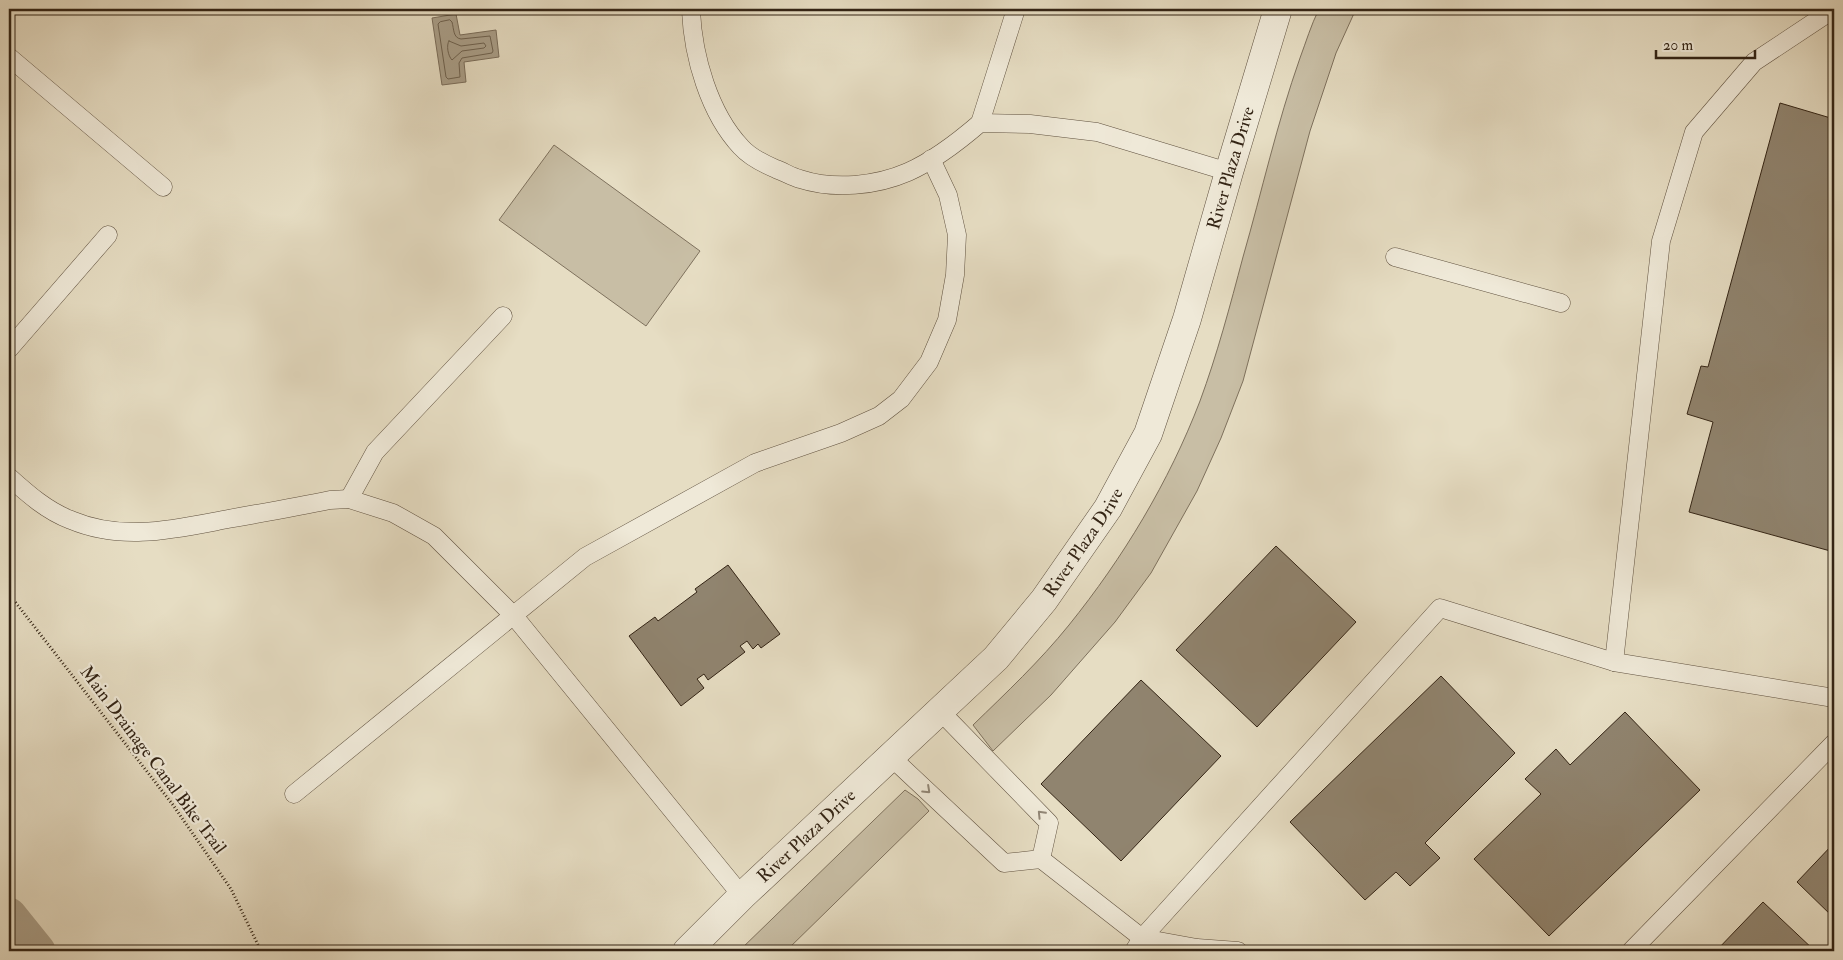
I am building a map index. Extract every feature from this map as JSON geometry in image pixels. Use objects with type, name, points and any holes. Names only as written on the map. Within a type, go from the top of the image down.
[{"type":"street","name":"River Plaza Drive","points":[[687,951],[742,896],[996,658],[1044,600],[1108,508],[1148,434],[1187,319],[1228,172],[1278,9]]},
{"type":"lane","points":[[691,9],[697,60],[707,91],[722,120],[741,148],[763,164],[800,180],[827,185],[868,184],[907,172],[952,147],[980,123],[1016,9]]},
{"type":"lane","points":[[1614,662],[1661,241],[1694,132],[1754,62],[1834,9]]},
{"type":"lane","points":[[9,57],[163,188]]},
{"type":"lane","points":[[980,123],[1030,124],[1097,132],[1228,172]]},
{"type":"lane","points":[[294,794],[585,557],[755,464],[841,433],[878,416],[901,399],[929,362],[947,320],[956,275],[957,235],[948,196],[931,159]]},
{"type":"lane","points":[[9,349],[108,235]]},
{"type":"lane","points":[[1394,257],[1561,303]]},
{"type":"lane","points":[[349,498],[375,452],[503,316]]},
{"type":"lane","points":[[9,477],[35,500],[70,520],[96,529],[122,533],[163,532],[349,498],[393,513],[434,536],[514,616],[742,896]]},
{"type":"lane","points":[[1138,945],[1440,608],[1614,662],[1834,698]]},
{"type":"lane","points":[[940,711],[1049,823],[1041,859]]},
{"type":"lane","points":[[1631,951],[1834,743]]},
{"type":"lane","points":[[891,757],[1004,863],[1041,859],[1138,945],[1238,951]]},
{"type":"path","name":"Main Drainage Canal Bike Trail","points":[[9,594],[174,805],[231,889],[261,951]]},
{"type":"shaded area","points":[[1319,9],[1356,9],[1336,53],[1310,131],[1243,381],[1221,438],[1197,491],[1151,573],[1115,622],[1051,695],[993,751],[973,725],[1046,651],[1089,599],[1143,518],[1188,431],[1218,348],[1277,132],[1292,83]]},
{"type":"shaded area","points":[[554,145],[700,251],[646,326],[499,220]]},
{"type":"shaded area","points":[[905,790],[918,799],[929,811],[786,951],[739,951]]},
{"type":"water","points":[[456,14],[460,35],[496,30],[499,57],[464,62],[466,82],[442,85],[432,18]]},
{"type":"building","points":[[1780,103],[1834,119],[1834,552],[1689,512],[1713,422],[1687,414],[1701,366],[1708,367]]},
{"type":"building","points":[[1276,546],[1356,622],[1257,727],[1176,650]]},
{"type":"building","points":[[728,565],[780,634],[761,648],[758,644],[753,649],[747,641],[740,646],[745,652],[708,680],[704,674],[697,679],[704,688],[681,706],[629,636],[655,617],[658,621],[697,592],[695,589]]},
{"type":"building","points":[[1441,676],[1515,753],[1425,843],[1440,858],[1410,886],[1396,872],[1365,900],[1290,822]]},
{"type":"building","points":[[1141,680],[1221,756],[1121,861],[1041,784]]},
{"type":"building","points":[[1625,712],[1700,790],[1549,936],[1474,859],[1541,794],[1525,779],[1556,749],[1570,765]]},
{"type":"building","points":[[1834,843],[1834,918],[1797,882]]},
{"type":"building","points":[[1763,902],[1815,951],[1716,951]]},
{"type":"waterway","points":[[9,915],[38,951]]}]
